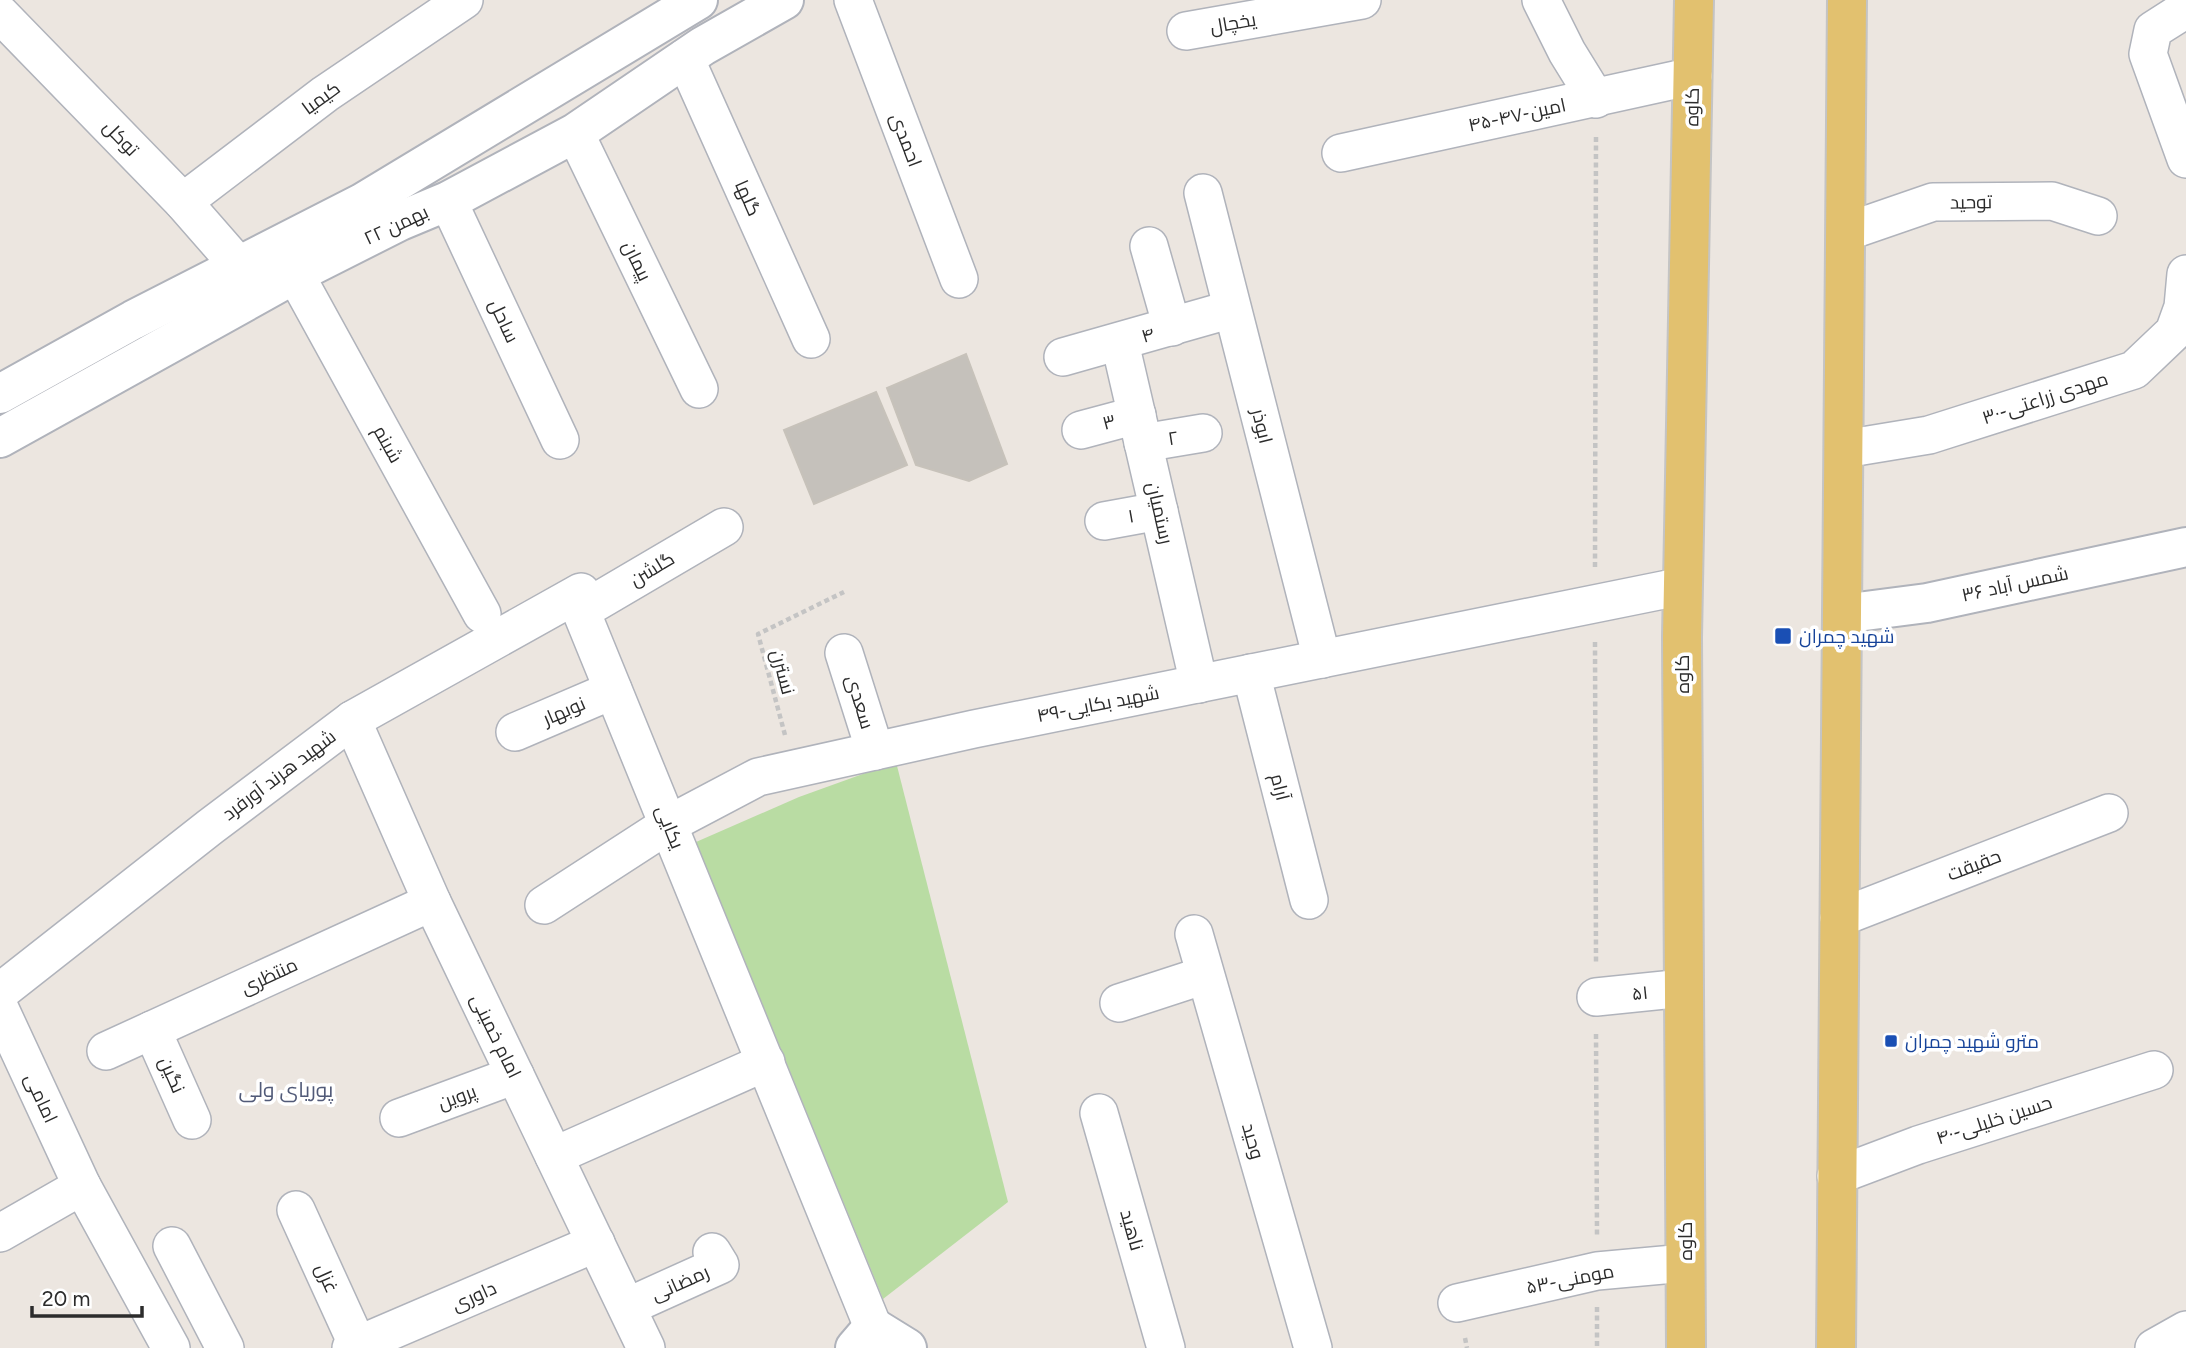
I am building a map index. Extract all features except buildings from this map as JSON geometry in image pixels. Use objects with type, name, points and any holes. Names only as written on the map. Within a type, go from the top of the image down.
[{"type":"main road","name":"کاوه","points":[[1686,1348],[1683,586],[1694,0]]},
{"type":"main road","points":[[1836,1348],[1847,0]]},
{"type":"street","name":"کیمیا","points":[[183,202],[325,94],[464,0]]},
{"type":"street","name":"۲۲ بهمن","points":[[0,394],[238,265],[362,203],[698,0]]},
{"type":"street","name":"۲۲ بهمن","points":[[0,438],[295,274],[400,221],[448,201],[575,133],[685,58],[784,0]]},
{"type":"street","name":"احمدی","points":[[853,0],[959,279]]},
{"type":"street","name":"یخچال","points":[[1186,31],[1362,0]]},
{"type":"street","points":[[1541,0],[1567,52],[1596,99]]},
{"type":"street","points":[[2186,9],[2153,30],[2148,54],[2186,159]]},
{"type":"street","name":"توکل","points":[[0,15],[183,202],[238,265]]},
{"type":"street","name":"گلها","points":[[685,58],[811,339]]},
{"type":"street","name":"۴۵-۴۷-امین","points":[[1341,153],[1693,76]]},
{"type":"street","name":"پیمان","points":[[575,133],[699,389]]},
{"type":"street","name":"ابوذر","points":[[1203,193],[1322,659]]},
{"type":"street","name":"ساحل","points":[[448,201],[560,440]]},
{"type":"street","name":"توحید","points":[[1846,232],[1933,202],[2052,201],[2098,216]]},
{"type":"street","points":[[1149,246],[1172,327]]},
{"type":"street","name":"شبنم","points":[[295,274],[482,614]]},
{"type":"street","name":"۳۰-مهدی زراعتی","points":[[1844,449],[1929,435],[2134,370],[2182,340],[2186,274]]},
{"type":"street","name":"۴","points":[[1063,357],[1120,343],[1232,309]]},
{"type":"street","name":"رستمیان","points":[[1120,343],[1199,684]]},
{"type":"street","name":"۳","points":[[1081,430],[1140,429]]},
{"type":"street","name":"۲","points":[[1140,429],[1203,433]]},
{"type":"street","name":"۱","points":[[1104,521],[1159,511]]},
{"type":"street","name":"گلشن","points":[[581,601],[724,527]]},
{"type":"street","name":"شمس آباد ۳۶","points":[[1843,614],[1927,603],[2186,547]]},
{"type":"street","name":"۴۹-شهید بکایی","points":[[544,905],[669,824],[758,778],[875,751],[1683,586]]},
{"type":"street","name":"یکایی","points":[[581,601],[613,690],[766,1062],[864,1338]]},
{"type":"street","name":"شهید هرند آورفرد","points":[[0,992],[210,827],[352,720],[581,601]]},
{"type":"street","name":"سعدی","points":[[844,653],[875,751]]},
{"type":"street","name":"آرام","points":[[1251,673],[1309,900]]},
{"type":"street","name":"نوبهار","points":[[515,732],[613,690]]},
{"type":"street","name":"امام خمینی","points":[[352,720],[432,902],[646,1348]]},
{"type":"street","name":"حقیقت","points":[[1839,918],[2109,813]]},
{"type":"street","name":"منتظری","points":[[106,1051],[432,902]]},
{"type":"street","name":"وحید","points":[[1194,934],[1313,1348]]},
{"type":"street","points":[[1119,1003],[1205,975]]},
{"type":"street","name":"۵۱","points":[[1596,997],[1684,988]]},
{"type":"street","name":"امامی","points":[[0,1009],[82,1186],[170,1348]]},
{"type":"street","name":"نگین","points":[[152,1030],[192,1120]]},
{"type":"street","points":[[554,1156],[766,1062]]},
{"type":"street","name":"۴۰-حسین خلیلی","points":[[1836,1176],[1917,1144],[2154,1070]]},
{"type":"street","name":"پروین","points":[[400,1118],[515,1075]]},
{"type":"street","name":"ناهید","points":[[1099,1113],[1166,1348]]},
{"type":"street","points":[[0,1233],[82,1186]]},
{"type":"street","name":"غزل","points":[[296,1210],[354,1347]]},
{"type":"street","name":"داوری","points":[[354,1347],[596,1243]]},
{"type":"street","points":[[172,1247],[225,1348]]},
{"type":"street","name":"رمضانی","points":[[626,1307],[720,1265],[712,1252]]},
{"type":"street","name":"۵۳-مومنی","points":[[1457,1303],[1597,1271],[1685,1263]]},
{"type":"street","points":[[2154,1348],[2186,1330]]},
{"type":"street","points":[[864,1338],[907,1348]]},
{"type":"path","points":[[1596,99],[1597,1348]]},
{"type":"path","name":"نسترن","points":[[794,769],[758,634],[844,592]]},
{"type":"green space","points":[[896,762],[1008,1202],[883,1299],[696,842],[799,797]]},
{"type":"place","name":"شهید چمران","points":[[1783,636]]},
{"type":"place","name":"مترو شهید چمران","points":[[1891,1041]]},
{"type":"district","name":"پوریای ولی","points":[[286,1089]]}]
